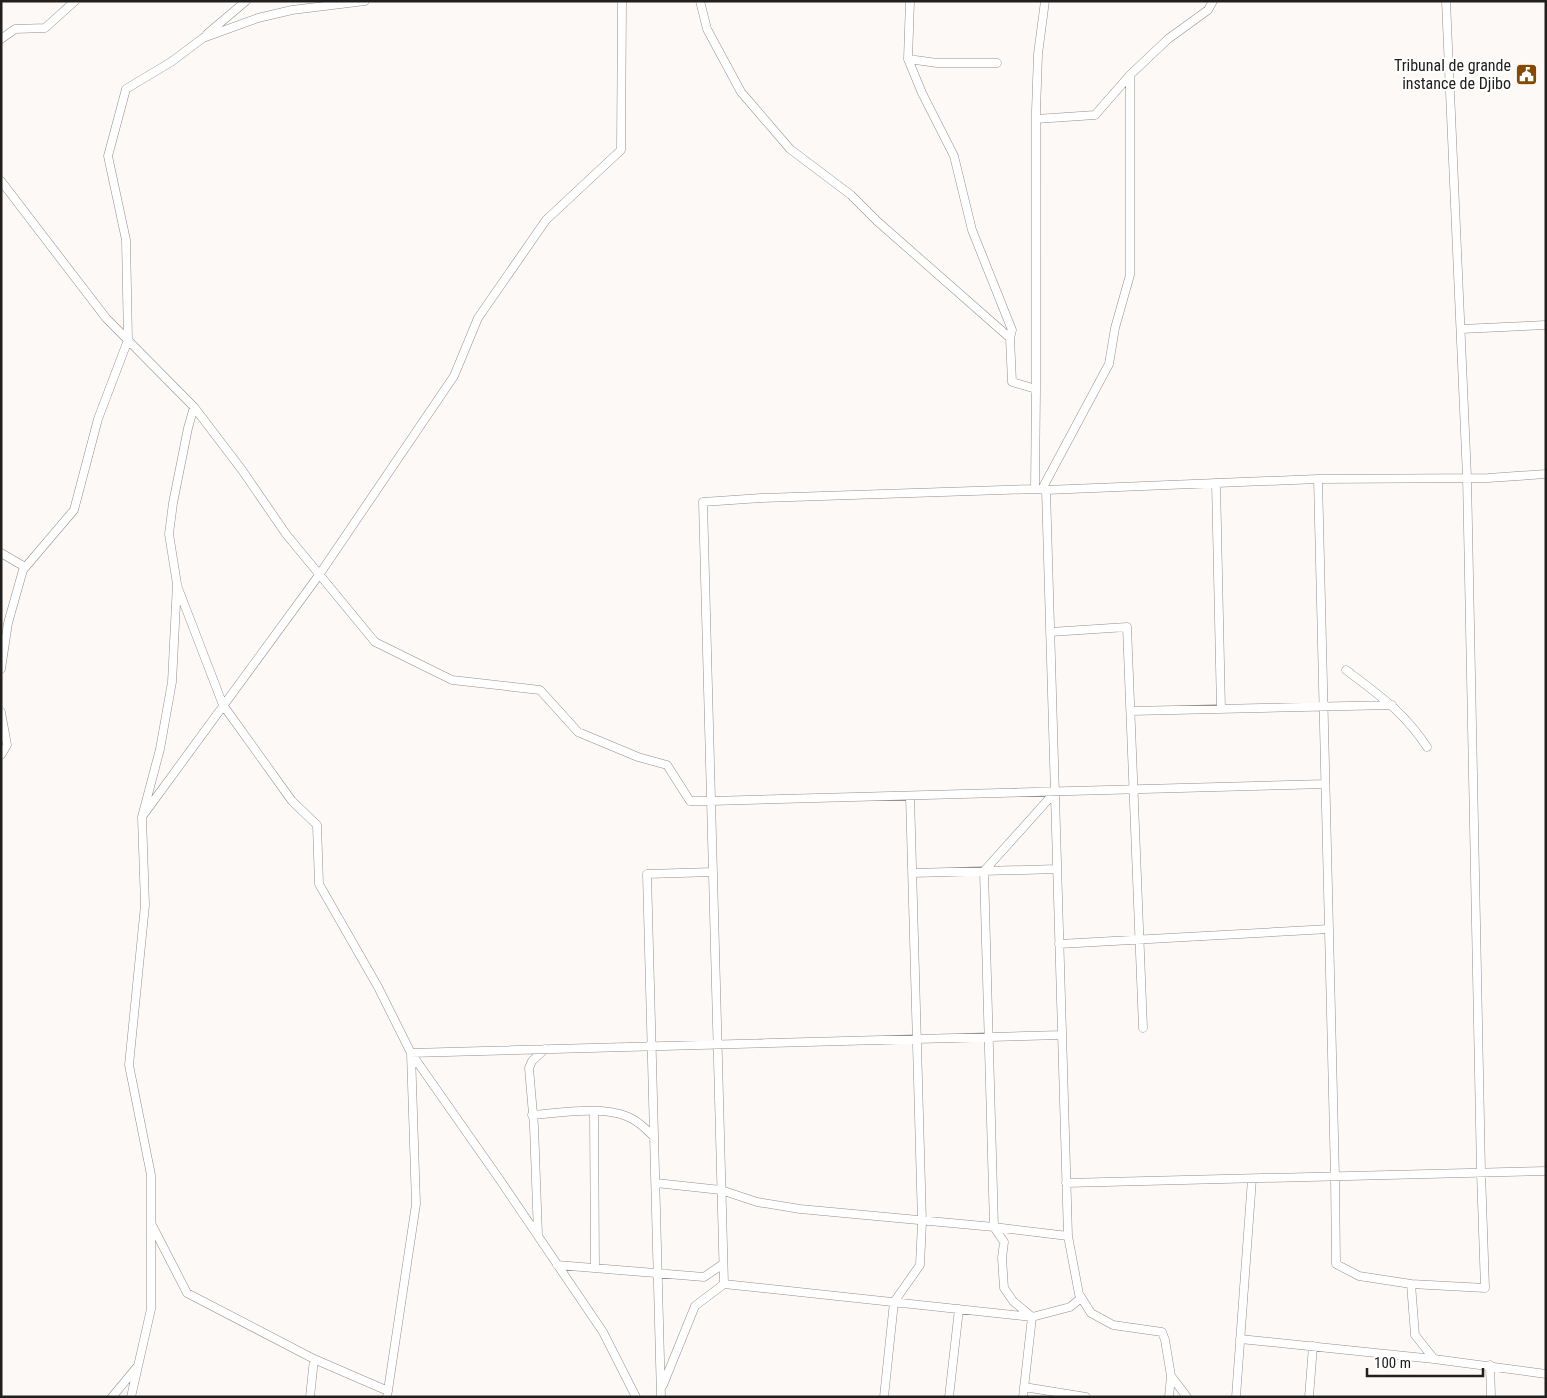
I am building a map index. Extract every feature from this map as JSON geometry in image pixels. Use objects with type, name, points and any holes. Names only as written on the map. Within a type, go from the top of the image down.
[{"type":"street","points":[[1,39],[16,29],[45,28],[75,1]]},
{"type":"street","points":[[1,669],[8,623],[23,570],[74,510],[98,419],[128,340],[126,240],[108,156],[126,89],[171,62],[203,38],[246,1]]},
{"type":"street","points":[[203,38],[258,18],[292,10],[365,1]]},
{"type":"street","points":[[142,817],[318,575],[454,376],[478,318],[546,220],[621,150],[622,1]]},
{"type":"street","points":[[700,1],[707,29],[741,92],[790,149],[850,195],[1010,338]]},
{"type":"street","points":[[910,1],[908,59],[922,93],[954,156],[972,230],[1012,330],[1010,338],[1012,382],[1036,388]]},
{"type":"street","points":[[1045,1],[1038,54],[1036,119],[1036,388],[1050,632],[1068,1236],[1079,1294],[1091,1312],[1113,1325],[1162,1332],[1165,1340],[1170,1376],[1169,1397]]},
{"type":"street","points":[[1036,119],[1095,115],[1130,75],[1168,39],[1208,10],[1213,1]]},
{"type":"street","points":[[1318,479],[1336,1264],[1359,1276],[1412,1284],[1486,1288],[1481,1172],[1467,478],[1446,1]]},
{"type":"street","points":[[908,59],[937,63],[996,63]]},
{"type":"street","points":[[1041,489],[1109,364],[1115,328],[1130,275],[1130,75]]},
{"type":"street","points":[[1,181],[106,318],[194,407],[242,470],[286,534],[375,642],[452,680],[540,690],[578,732],[638,757],[667,765],[690,801],[1325,784]]},
{"type":"street","points":[[1461,329],[1546,325]]},
{"type":"street","points":[[194,407],[173,503],[169,534],[177,584],[223,705],[292,801],[317,825],[318,884],[378,987],[411,1054],[538,1236],[602,1332],[636,1397]]},
{"type":"street","points":[[724,1284],[703,502],[761,498],[1216,484],[1318,479],[1488,478],[1546,474]]},
{"type":"street","points":[[1216,484],[1221,709]]},
{"type":"street","points":[[1,553],[25,567]]},
{"type":"street","points":[[131,1397],[151,1309],[152,1175],[129,1065],[144,906],[142,817],[160,749],[172,682],[177,584]]},
{"type":"street","points":[[1050,632],[1127,627],[1142,1028]]},
{"type":"street","points":[[1346,670],[1392,705],[1414,727],[1427,747]]},
{"type":"street","points":[[1131,711],[1392,705]]},
{"type":"street","points":[[1,712],[7,745],[1,755]]},
{"type":"street","points":[[1032,1317],[1013,1301],[1004,1288],[1002,1258],[1004,1242],[994,1227],[984,871],[1055,792]]},
{"type":"street","points":[[884,1397],[894,1302],[920,1266],[922,1222],[910,796]]},
{"type":"street","points":[[912,873],[1057,869]]},
{"type":"street","points":[[661,1393],[647,874],[713,872]]},
{"type":"street","points":[[1059,944],[1329,929]]},
{"type":"street","points":[[411,1054],[1061,1035]]},
{"type":"street","points":[[538,1236],[534,1126],[529,1068],[532,1061],[545,1049]]},
{"type":"street","points":[[151,1222],[187,1293],[314,1359],[388,1394],[416,1204],[411,1054]]},
{"type":"street","points":[[532,1115],[594,1111],[612,1112],[626,1116],[643,1126],[654,1137]]},
{"type":"street","points":[[594,1111],[595,1268]]},
{"type":"street","points":[[1066,1184],[1546,1171]]},
{"type":"street","points":[[1236,1397],[1252,1179]]},
{"type":"street","points":[[656,1184],[722,1190],[765,1204],[800,1209],[922,1222],[994,1227],[1068,1236]]},
{"type":"street","points":[[557,1265],[704,1277],[723,1264]]},
{"type":"street","points":[[661,1393],[695,1306],[724,1284],[1032,1317],[1070,1307],[1081,1298]]},
{"type":"street","points":[[1412,1284],[1415,1335],[1434,1359]]},
{"type":"street","points":[[949,1397],[959,1309]]},
{"type":"street","points":[[1023,1397],[1032,1317]]},
{"type":"street","points":[[1240,1339],[1490,1365],[1546,1374]]},
{"type":"street","points":[[1308,1397],[1313,1346]]},
{"type":"street","points":[[310,1397],[314,1359]]},
{"type":"street","points":[[112,1397],[138,1365]]},
{"type":"street","points":[[1490,1365],[1491,1397]]},
{"type":"street","points":[[1170,1376],[1187,1397]]},
{"type":"street","points":[[1024,1387],[1086,1397]]},
{"type":"place","name":"Tribunal de grande instance de Djibo","points":[[1527,74]]}]
